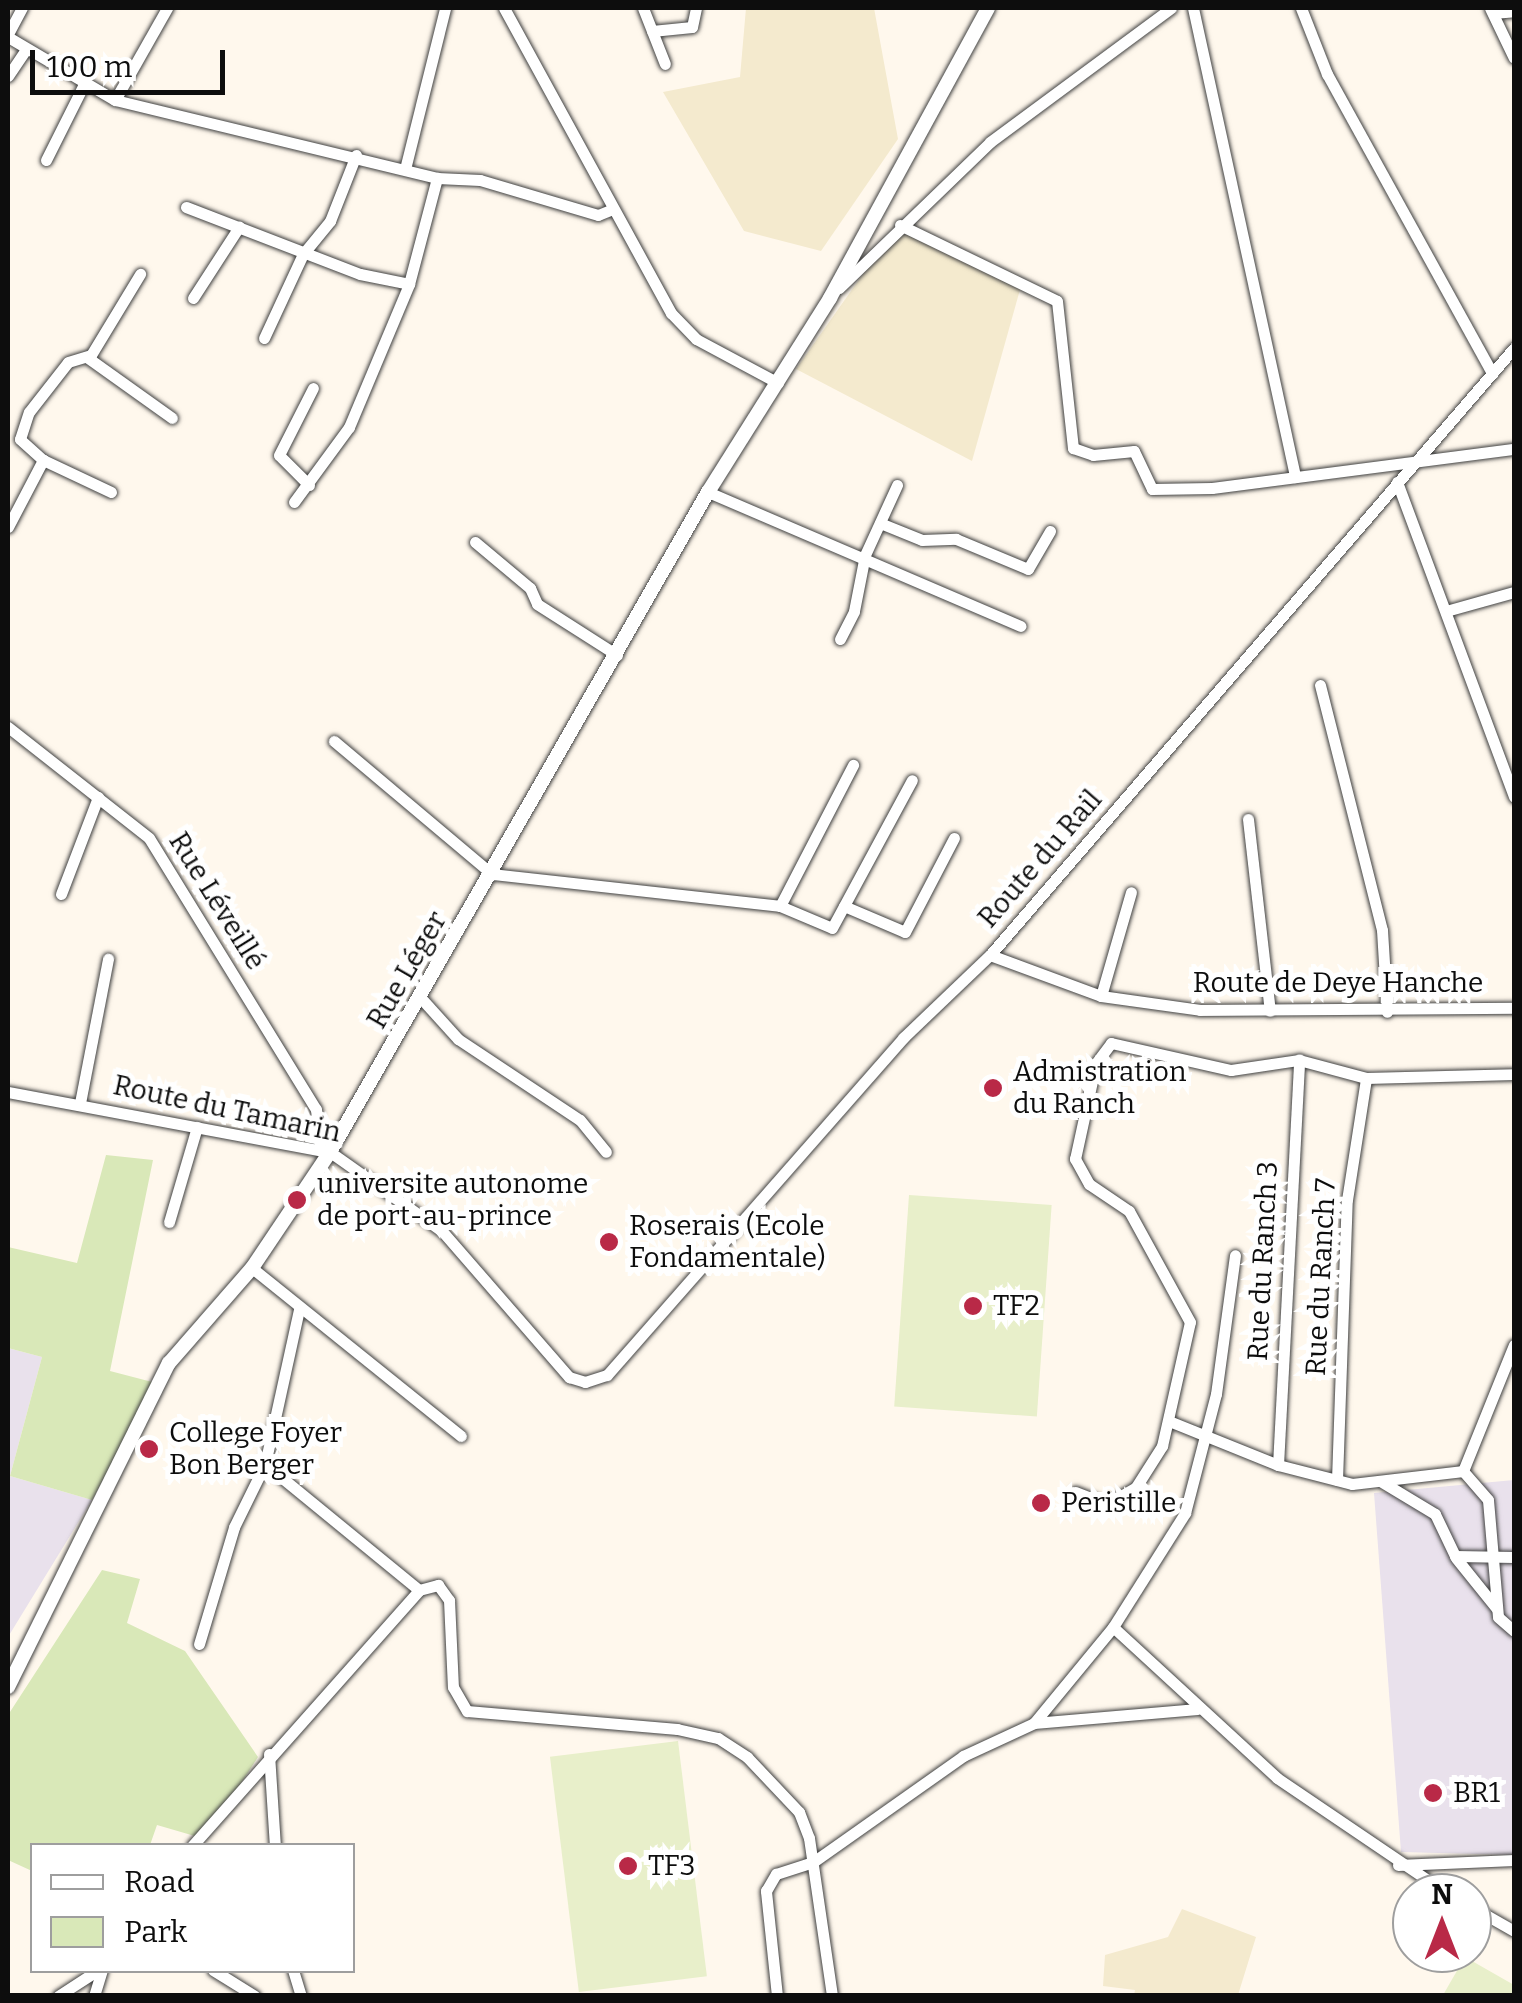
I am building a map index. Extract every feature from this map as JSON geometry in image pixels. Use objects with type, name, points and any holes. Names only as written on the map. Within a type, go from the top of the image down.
[{"type":"street","points":[[22,8],[8,35],[26,50],[116,100],[356,155],[437,178],[480,180],[598,215],[614,209]]},
{"type":"street","points":[[116,100],[167,8]]},
{"type":"street","points":[[405,169],[445,8]]},
{"type":"street","points":[[504,8],[684,331],[778,383]]},
{"type":"street","points":[[643,8],[665,64]]},
{"type":"street","points":[[652,30],[692,27],[696,8]]},
{"type":"street","name":"Rue Léger","points":[[8,1688],[170,1362],[252,1268],[420,997],[708,492],[830,298],[988,8]]},
{"type":"street","points":[[830,298],[900,224],[1074,74],[1171,8]]},
{"type":"street","points":[[1193,8],[1295,477]]},
{"type":"street","points":[[1301,8],[1327,74],[1492,373]]},
{"type":"street","points":[[1514,10],[1491,10],[1514,58]]},
{"type":"street","points":[[8,76],[26,50]]},
{"type":"street","points":[[46,160],[84,82]]},
{"type":"street","points":[[264,338],[303,254],[321,240],[356,155]]},
{"type":"street","points":[[294,502],[349,427],[409,284],[437,178]]},
{"type":"street","points":[[186,208],[303,254],[409,284]]},
{"type":"street","points":[[900,224],[1057,301],[1076,452],[1134,451],[1156,490],[1514,449]]},
{"type":"street","points":[[194,298],[238,227]]},
{"type":"street","points":[[88,358],[140,274]]},
{"type":"street","name":"Route du Rail","points":[[586,1382],[607,1375],[625,1358],[864,1081],[990,955],[1415,458],[1514,348]]},
{"type":"street","points":[[111,492],[43,460],[24,446],[22,428],[68,362],[88,358],[172,418]]},
{"type":"street","points":[[309,485],[278,456],[313,388]]},
{"type":"street","points":[[8,527],[43,460]]},
{"type":"street","points":[[1398,482],[1514,797]]},
{"type":"street","points":[[840,639],[854,612],[865,555],[897,485]]},
{"type":"street","points":[[708,492],[865,555],[1020,626]]},
{"type":"street","points":[[880,522],[922,540],[956,539],[1028,568],[1050,530]]},
{"type":"street","points":[[475,542],[530,588],[537,604],[617,655]]},
{"type":"street","points":[[1446,612],[1514,592]]},
{"type":"street","points":[[1320,685],[1382,930],[1387,1012]]},
{"type":"street","name":"Rue Léveillé","points":[[8,727],[149,838],[316,1110],[325,1150]]},
{"type":"street","points":[[334,742],[492,874],[780,906],[832,928],[912,780]]},
{"type":"street","points":[[780,906],[853,765]]},
{"type":"street","points":[[61,894],[98,797]]},
{"type":"street","points":[[1248,818],[1270,1011]]},
{"type":"street","points":[[844,906],[906,932],[954,838]]},
{"type":"street","points":[[1101,996],[1131,892]]},
{"type":"street","name":"Route de Deye Hanche","points":[[990,955],[1101,996],[1200,1010],[1387,1012],[1514,1008]]},
{"type":"street","points":[[80,1103],[108,959]]},
{"type":"street","points":[[420,997],[458,1038],[580,1120],[606,1152]]},
{"type":"street","points":[[1074,1492],[1107,1504],[1136,1487],[1170,1421],[1190,1322],[1129,1211],[1089,1184],[1074,1159],[1096,1063],[1111,1043],[1232,1070],[1299,1060],[1366,1078],[1514,1074]]},
{"type":"street","name":"Rue du Ranch 3","points":[[1278,1465],[1299,1060]]},
{"type":"street","name":"Rue du Ranch 7","points":[[1337,1480],[1348,1200],[1366,1078]]},
{"type":"street","name":"Route du Tamarin","points":[[8,1092],[325,1150],[442,1231],[568,1377],[586,1382]]},
{"type":"street","points":[[169,1222],[196,1127]]},
{"type":"street","points":[[1034,1723],[1113,1627],[1185,1513],[1206,1435],[1235,1255]]},
{"type":"street","points":[[252,1268],[461,1436]]},
{"type":"street","points":[[199,1644],[234,1527],[265,1464],[299,1309]]},
{"type":"street","points":[[1463,1471],[1514,1345]]},
{"type":"street","points":[[1170,1421],[1278,1465],[1337,1480],[1380,1481],[1463,1471]]},
{"type":"street","points":[[265,1464],[419,1590]]},
{"type":"street","points":[[1463,1471],[1488,1500],[1497,1609]]},
{"type":"street","points":[[1380,1481],[1426,1504],[1455,1556],[1514,1631]]},
{"type":"street","points":[[1455,1556],[1514,1557]]},
{"type":"street","points":[[195,1843],[269,1754],[419,1590],[438,1586],[449,1600],[453,1687],[468,1711],[718,1738],[747,1757],[799,1812],[813,1862],[832,1996]]},
{"type":"street","points":[[1113,1627],[1197,1709],[1277,1778],[1412,1873]]},
{"type":"street","points":[[778,1996],[766,1891],[776,1874],[813,1862],[963,1756],[1034,1723],[1197,1709]]},
{"type":"street","points":[[269,1754],[275,1843]]},
{"type":"street","points":[[1398,1865],[1514,1860]]},
{"type":"street","points":[[1492,1918],[1514,1931]]},
{"type":"street","points":[[58,1996],[95,1973]]},
{"type":"street","points":[[218,1973],[255,1996]]},
{"type":"shaded area","points":[[746,8],[874,8],[898,139],[821,251],[744,231],[663,92],[740,77]]},
{"type":"shaded area","points":[[894,230],[1023,279],[972,461],[796,369]]},
{"type":"shaded area","points":[[8,1348],[42,1357],[10,1476],[92,1500],[8,1637]]},
{"type":"shaded area","points":[[1514,1480],[1514,1855],[1401,1852],[1374,1493]]},
{"type":"shaded area","points":[[1182,1909],[1256,1937],[1238,1995],[1134,1995],[1135,1990],[1103,1986],[1105,1955],[1168,1937]]},
{"type":"green space","points":[[106,1155],[153,1160],[110,1371],[156,1383],[92,1500],[10,1476],[42,1357],[8,1348],[8,1247],[77,1263]]},
{"type":"green space","name":"TF2","points":[[909,1195],[1052,1205],[1037,1416],[894,1406]]},
{"type":"green space","points":[[102,1570],[140,1579],[127,1623],[185,1651],[258,1757],[205,1839],[157,1825],[151,1843],[30,1843],[30,1870],[8,1860],[8,1715]]},
{"type":"green space","name":"TF3","points":[[678,1741],[707,1976],[579,1992],[550,1757]]},
{"type":"green space","points":[[1492,1972],[1514,1985],[1514,1995],[1443,1995],[1456,1973]]},
{"type":"place","name":"Admistration du Ranch","points":[[993,1088]]},
{"type":"place","name":"universite autonome de port-au-prince","points":[[297,1200]]},
{"type":"place","name":"Roserais (Ecole Fondamentale)","points":[[609,1242]]},
{"type":"place","name":"TF2","points":[[973,1306]]},
{"type":"place","name":"College Foyer Bon Berger","points":[[149,1449]]},
{"type":"place","name":"Peristille","points":[[1041,1503]]},
{"type":"place","name":"BR1","points":[[1433,1793]]},
{"type":"place","name":"TF3","points":[[628,1866]]}]
